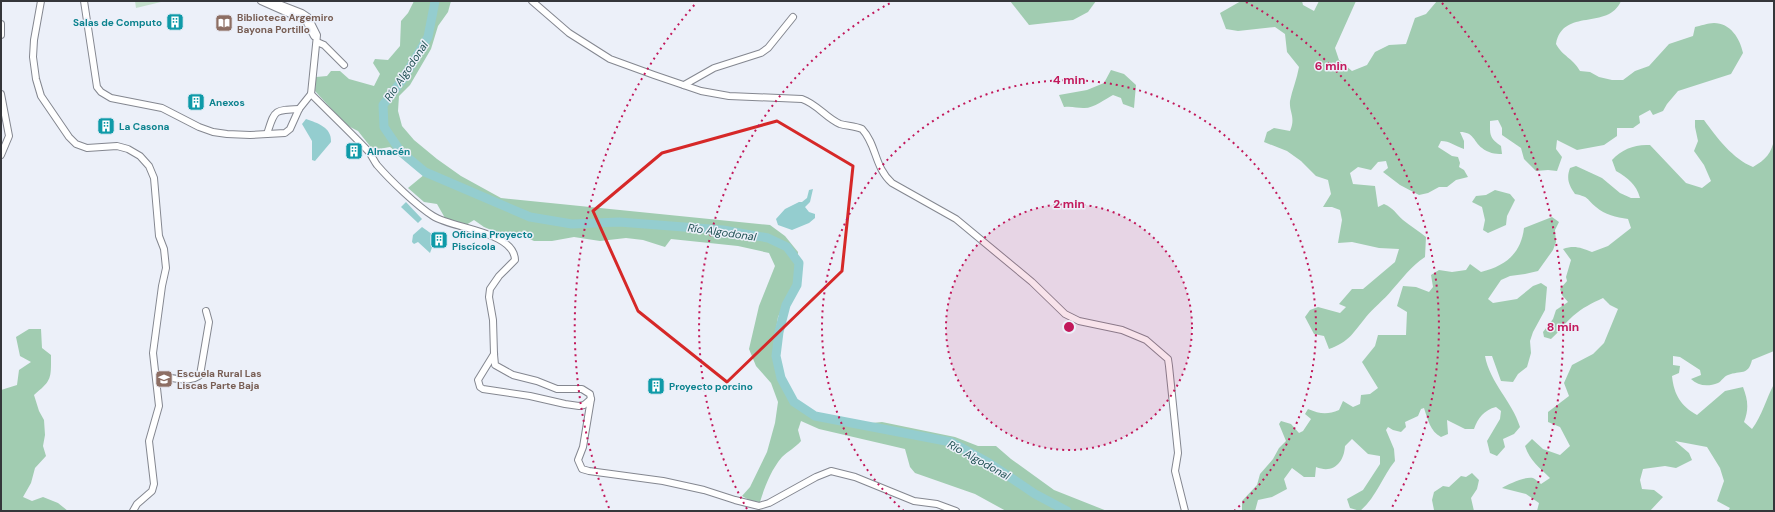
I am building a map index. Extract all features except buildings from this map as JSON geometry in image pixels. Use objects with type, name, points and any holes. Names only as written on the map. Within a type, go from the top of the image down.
[{"type":"street","points":[[41,1],[34,40],[33,57],[36,79],[41,96],[69,137],[76,144],[87,148],[117,146],[128,149],[140,156],[149,166],[154,178],[159,236],[164,249],[166,268],[162,286],[153,354],[159,406],[149,441],[154,484],[152,491],[137,504],[133,511]]},
{"type":"street","points":[[84,1],[98,88],[101,92],[111,98],[162,108],[199,127],[213,132],[227,134],[285,133],[290,129],[299,109],[311,94],[317,35],[308,17],[302,13],[271,1]]},
{"type":"street","points":[[261,1],[306,21],[317,40],[344,65]]},
{"type":"street","points":[[532,1],[569,34],[610,59],[684,85],[729,96],[802,99],[812,102],[832,119],[841,124],[862,129],[872,141],[874,152],[886,178],[892,183],[956,219],[1032,282],[1065,314],[1079,321],[1122,330],[1146,340],[1168,359],[1170,366],[1178,453],[1174,471],[1185,511]]},
{"type":"street","points":[[684,85],[714,68],[761,53],[768,48],[793,17]]},
{"type":"street","points":[[1,24],[1,36]]},
{"type":"street","points":[[1,94],[9,136],[1,155]]},
{"type":"street","points":[[311,94],[370,154],[378,166],[423,210],[435,218],[491,236],[510,247],[514,253],[515,260],[499,276],[490,289],[489,297],[494,332],[494,354],[496,365],[500,369],[557,389],[569,388],[586,390],[591,395],[584,447],[578,460],[582,469],[663,481],[704,490],[759,506],[769,503],[816,476],[831,471],[855,477],[914,501],[937,504],[956,511]]},
{"type":"street","points":[[268,134],[274,114],[277,111],[299,109]]},
{"type":"street","points":[[156,375],[186,379],[193,378],[200,374],[209,322],[206,311]]},
{"type":"street","points":[[494,354],[478,380],[478,384],[483,389],[530,396],[579,406],[584,405],[591,399]]},
{"type":"highlighted area","points":[[777,121],[853,166],[842,271],[727,382],[638,311],[593,211],[662,153]]},
{"type":"green space","points":[[135,1],[161,1],[161,2],[136,8]]},
{"type":"green space","points":[[414,1],[451,1],[448,12],[438,26],[431,49],[410,85],[399,96],[398,111],[402,126],[414,140],[437,159],[461,176],[501,198],[770,225],[785,236],[798,252],[797,277],[778,317],[773,348],[780,379],[793,403],[815,418],[850,425],[882,422],[955,437],[978,446],[996,446],[1011,459],[1054,490],[1107,511],[1006,511],[975,494],[915,473],[910,467],[905,449],[819,429],[801,421],[798,430],[801,441],[778,462],[769,478],[760,502],[751,501],[742,496],[750,487],[767,452],[775,423],[778,402],[771,383],[756,366],[749,349],[759,306],[775,266],[769,253],[738,246],[671,239],[665,247],[643,240],[626,238],[600,241],[574,237],[552,241],[534,241],[517,233],[503,235],[484,227],[474,220],[466,225],[445,218],[437,204],[424,202],[408,188],[425,174],[390,147],[373,150],[358,131],[346,125],[315,91],[316,77],[327,76],[331,71],[340,71],[349,79],[374,86],[380,74],[373,63],[375,59],[388,60],[400,46],[401,21],[408,13]]},
{"type":"green space","points":[[1010,1],[1096,1],[1088,12],[1073,20],[1029,25]]},
{"type":"green space","points":[[1241,1],[1302,1],[1303,5],[1314,11],[1319,1],[1356,1],[1335,48],[1339,60],[1352,71],[1367,65],[1375,52],[1389,45],[1406,44],[1415,18],[1426,14],[1437,1],[1621,1],[1615,10],[1606,15],[1576,22],[1567,26],[1560,33],[1556,44],[1580,71],[1590,72],[1599,77],[1612,80],[1623,80],[1635,71],[1649,66],[1669,44],[1693,36],[1695,27],[1707,24],[1720,24],[1733,32],[1742,47],[1743,53],[1731,74],[1678,91],[1663,111],[1653,115],[1650,110],[1639,116],[1640,123],[1633,128],[1617,128],[1617,136],[1604,145],[1577,150],[1557,140],[1556,149],[1562,157],[1557,171],[1536,171],[1524,159],[1521,148],[1502,135],[1502,128],[1498,120],[1490,121],[1490,133],[1494,141],[1501,146],[1502,154],[1484,150],[1471,135],[1465,132],[1460,132],[1464,141],[1464,149],[1441,141],[1438,147],[1452,156],[1458,157],[1460,163],[1459,167],[1464,170],[1468,177],[1456,180],[1447,187],[1439,187],[1428,193],[1419,195],[1400,185],[1383,172],[1388,168],[1386,161],[1378,162],[1371,170],[1358,167],[1350,173],[1353,184],[1375,186],[1378,207],[1384,204],[1393,209],[1400,218],[1426,237],[1425,257],[1407,273],[1346,340],[1329,349],[1324,336],[1314,334],[1305,317],[1310,310],[1318,307],[1340,313],[1346,307],[1339,304],[1352,289],[1363,289],[1395,262],[1399,249],[1379,248],[1352,242],[1338,243],[1342,220],[1340,210],[1332,207],[1323,207],[1331,194],[1328,180],[1316,176],[1301,161],[1287,151],[1264,142],[1267,132],[1274,128],[1290,131],[1292,119],[1290,101],[1299,67],[1287,52],[1285,34],[1275,27],[1238,31],[1226,29],[1220,13]]},
{"type":"green space","points":[[1111,70],[1124,74],[1136,85],[1134,108],[1123,104],[1121,98],[1113,95],[1087,108],[1064,107],[1059,95],[1087,90],[1104,83]]},
{"type":"green space","points":[[1695,120],[1704,120],[1720,141],[1732,153],[1753,167],[1761,162],[1770,152],[1774,139],[1774,351],[1752,360],[1748,368],[1743,372],[1728,375],[1718,383],[1711,385],[1700,384],[1691,379],[1701,375],[1700,370],[1680,357],[1673,356],[1673,365],[1680,366],[1679,373],[1672,376],[1674,389],[1683,404],[1691,412],[1697,415],[1725,391],[1743,387],[1747,404],[1747,413],[1744,422],[1752,429],[1759,419],[1774,384],[1774,511],[1728,511],[1730,508],[1717,501],[1724,481],[1720,468],[1707,447],[1675,441],[1689,453],[1692,460],[1676,468],[1665,466],[1643,469],[1640,480],[1642,489],[1654,490],[1663,497],[1650,511],[1537,511],[1539,503],[1526,494],[1502,488],[1526,478],[1533,478],[1541,484],[1550,478],[1532,460],[1525,446],[1532,439],[1543,449],[1560,455],[1570,446],[1560,427],[1548,422],[1548,412],[1569,396],[1564,383],[1572,365],[1593,354],[1604,343],[1618,309],[1610,305],[1603,298],[1576,313],[1551,339],[1544,337],[1543,332],[1553,319],[1556,310],[1568,302],[1562,295],[1560,289],[1567,281],[1566,277],[1571,260],[1563,249],[1575,247],[1592,252],[1608,246],[1631,228],[1628,219],[1607,214],[1599,210],[1586,197],[1575,194],[1569,182],[1568,175],[1570,168],[1576,166],[1602,178],[1620,193],[1631,198],[1640,198],[1631,182],[1616,171],[1612,160],[1624,150],[1634,146],[1650,145],[1686,183],[1702,188],[1711,181],[1704,165],[1694,151],[1698,141]]},
{"type":"green space","points":[[1495,190],[1510,194],[1515,200],[1507,216],[1506,225],[1488,233],[1483,230],[1485,220],[1482,207],[1472,202],[1476,196],[1486,195]]},
{"type":"green space","points":[[1552,217],[1559,222],[1555,230],[1556,242],[1553,250],[1538,271],[1510,276],[1501,280],[1488,299],[1493,303],[1517,299],[1533,286],[1541,283],[1547,287],[1545,310],[1533,332],[1530,341],[1531,353],[1527,367],[1518,374],[1513,382],[1501,381],[1492,356],[1485,356],[1491,375],[1512,409],[1520,427],[1514,434],[1503,439],[1505,447],[1497,456],[1490,453],[1487,441],[1500,419],[1501,411],[1496,407],[1488,410],[1482,415],[1477,421],[1474,429],[1465,429],[1447,420],[1448,434],[1441,437],[1434,432],[1428,421],[1424,408],[1421,409],[1418,416],[1405,422],[1406,427],[1401,432],[1388,427],[1386,430],[1394,449],[1395,461],[1375,494],[1360,511],[1350,508],[1347,499],[1363,490],[1380,464],[1380,456],[1368,454],[1352,439],[1345,446],[1340,462],[1336,466],[1328,469],[1316,467],[1315,477],[1304,477],[1292,468],[1284,479],[1287,489],[1272,497],[1258,500],[1255,511],[1242,511],[1242,501],[1257,485],[1260,474],[1286,441],[1279,424],[1281,421],[1291,424],[1299,433],[1303,431],[1311,419],[1305,414],[1308,409],[1320,413],[1331,413],[1339,410],[1343,401],[1353,407],[1360,404],[1361,395],[1370,394],[1378,388],[1362,362],[1375,346],[1378,335],[1406,335],[1407,312],[1397,306],[1403,286],[1416,287],[1429,292],[1433,287],[1431,275],[1439,270],[1452,272],[1466,270],[1470,264],[1481,272],[1497,266],[1510,258],[1515,252],[1522,237],[1524,228]]},
{"type":"green space","points":[[29,329],[41,329],[42,348],[51,355],[51,369],[47,382],[34,395],[39,411],[44,420],[45,435],[43,446],[46,456],[35,468],[31,483],[23,497],[32,501],[43,497],[58,503],[68,511],[1,511],[1,390],[17,385],[19,370],[31,362],[20,356],[16,337]]},
{"type":"green space","points":[[1472,473],[1479,480],[1477,489],[1471,498],[1474,511],[1434,510],[1432,500],[1434,492],[1443,486],[1449,487],[1461,476],[1466,477]]},
{"type":"water","points":[[306,119],[323,126],[331,137],[331,142],[315,161],[312,160],[312,141],[302,124]]},
{"type":"water","points":[[813,189],[810,202],[805,207],[809,212],[815,214],[815,218],[809,223],[792,230],[778,225],[776,219],[785,209],[802,202],[807,198],[809,190]]},
{"type":"water","points":[[406,202],[422,219],[418,223],[401,207]]},
{"type":"water","points":[[422,227],[436,237],[430,253],[418,242],[414,244],[412,242],[413,235]]},
{"type":"waterway","name":"Río Algodonal","points":[[435,1],[428,37],[403,79],[383,105],[384,127],[401,152],[425,172],[530,217],[572,224],[619,222],[723,230],[768,238],[787,247],[799,263],[797,285],[786,305],[779,332],[776,356],[781,378],[794,402],[815,416],[951,442],[989,463],[1035,494],[1067,511]]},
{"type":"place","name":"Salas de Computo","points":[[175,22]]},
{"type":"place","name":"Biblioteca Argemiro Bayona Portillo","points":[[224,23]]},
{"type":"place","name":"Anexos","points":[[196,102]]},
{"type":"place","name":"La Casona","points":[[106,126]]},
{"type":"place","name":"Almacén","points":[[354,151]]},
{"type":"place","name":"Oficina Proyecto Piscícola","points":[[439,240]]},
{"type":"place","name":"Escuela Rural Las Liscas Parte Baja","points":[[164,379]]},
{"type":"place","name":"Proyecto porcino","points":[[656,386]]}]
